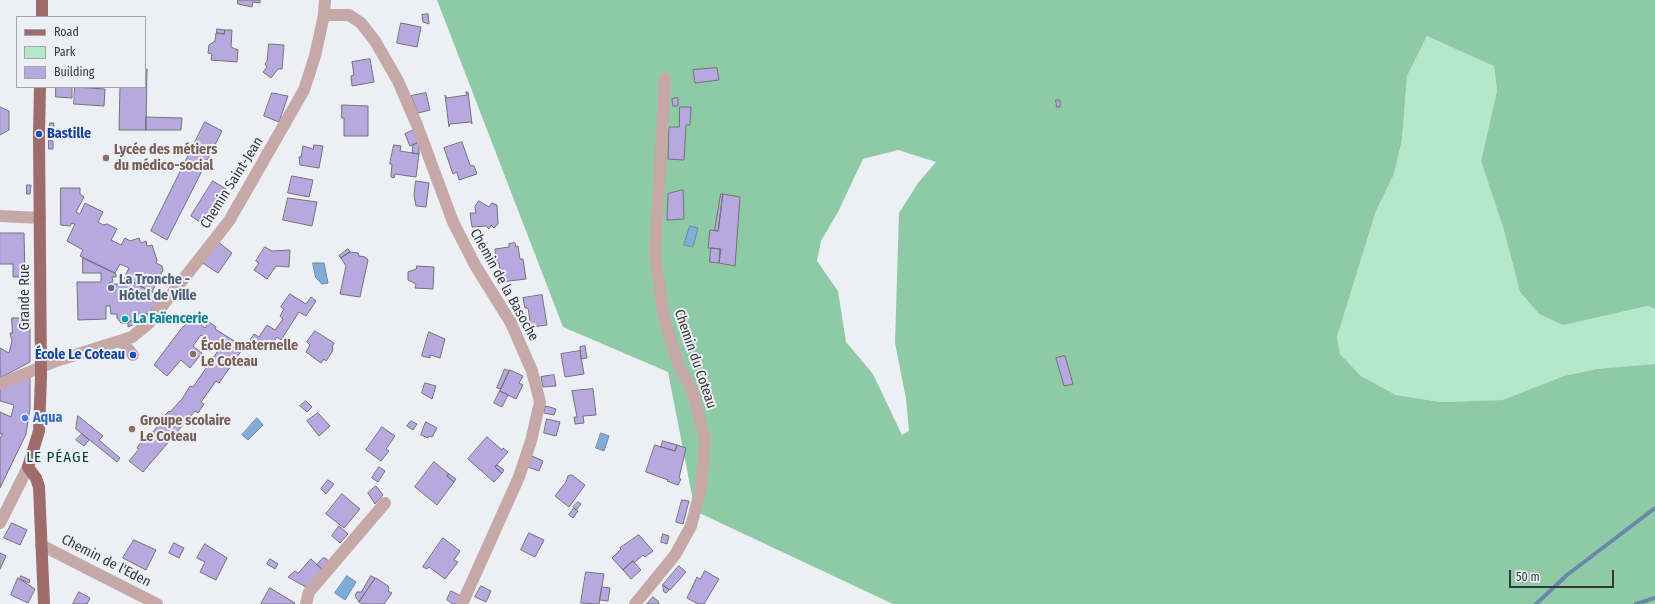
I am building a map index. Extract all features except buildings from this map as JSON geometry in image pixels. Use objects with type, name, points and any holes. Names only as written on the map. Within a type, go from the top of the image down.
[{"type":"main road","points":[[42,0],[42,16]]},
{"type":"main road","name":"Grande Rue","points":[[28,467],[39,431],[41,367],[40,88]]},
{"type":"main road","points":[[28,467],[36,478],[39,487],[44,604]]},
{"type":"street","name":"Chemin Saint-Jean","points":[[0,384],[41,367],[132,337],[148,324],[229,221],[304,90],[315,56],[324,15],[325,0]]},
{"type":"street","name":"Chemin de la Basoche","points":[[324,15],[349,15],[361,23],[375,41],[398,81],[418,125],[453,222],[475,265],[511,323],[532,371],[540,402],[531,441],[519,477],[462,604]]},
{"type":"street","name":"Chemin du Coteau","points":[[635,604],[675,555],[691,526],[701,488],[705,441],[693,393],[679,366],[664,318],[655,255],[665,80]]},
{"type":"street","points":[[0,216],[40,218]]},
{"type":"street","points":[[121,340],[133,356]]},
{"type":"street","name":"Grande Rue","points":[[0,522],[28,467]]},
{"type":"street","points":[[306,604],[309,592],[385,503]]},
{"type":"street","name":"Chemin de l'Eden","points":[[41,545],[157,604]]},
{"type":"green space","points":[[437,0],[1655,0],[1655,309],[1647,306],[1563,325],[1539,314],[1520,292],[1503,227],[1481,161],[1497,91],[1494,66],[1427,36],[1407,76],[1402,140],[1394,174],[1376,211],[1337,337],[1340,354],[1361,376],[1396,395],[1441,402],[1502,400],[1564,376],[1596,369],[1655,364],[1655,604],[893,604],[695,511],[668,372],[563,327]],"holes":[[[898,150],[936,162],[918,183],[899,213],[895,343],[906,399],[909,431],[902,435],[873,374],[846,342],[838,291],[817,261],[821,241],[838,212],[863,159]]]},
{"type":"green space","points":[[1427,36],[1494,65],[1497,91],[1481,161],[1503,227],[1520,292],[1539,314],[1647,306],[1655,309],[1655,364],[1596,369],[1564,376],[1502,400],[1441,402],[1396,395],[1361,376],[1340,354],[1337,337],[1376,211],[1394,174],[1402,140],[1407,76]]},
{"type":"water","points":[[690,226],[698,228],[693,247],[684,245]]},
{"type":"water","points":[[313,263],[324,263],[328,283],[322,284],[316,278]]},
{"type":"water","points":[[257,418],[263,425],[248,440],[242,435]]},
{"type":"water","points":[[601,433],[609,436],[604,451],[596,448]]},
{"type":"water","points":[[347,576],[356,582],[345,600],[335,593]]},
{"type":"waterway","points":[[1536,604],[1567,575],[1655,508]]},
{"type":"waterway","points":[[1636,604],[1655,598]]},
{"type":"place","name":"Bastille","points":[[39,134]]},
{"type":"place","name":"Lycée des métiers du médico-social","points":[[106,158]]},
{"type":"place","name":"La Tronche - Hôtel de Ville","points":[[111,288]]},
{"type":"place","name":"La Faïencerie","points":[[125,319]]},
{"type":"place","name":"École maternelle Le Coteau","points":[[193,354]]},
{"type":"place","name":"École Le Coteau","points":[[133,355]]},
{"type":"place","name":"Aqua","points":[[25,418]]},
{"type":"place","name":"Groupe scolaire Le Coteau","points":[[132,429]]},
{"type":"district","name":"LE PÉAGE","points":[[58,458]]}]
